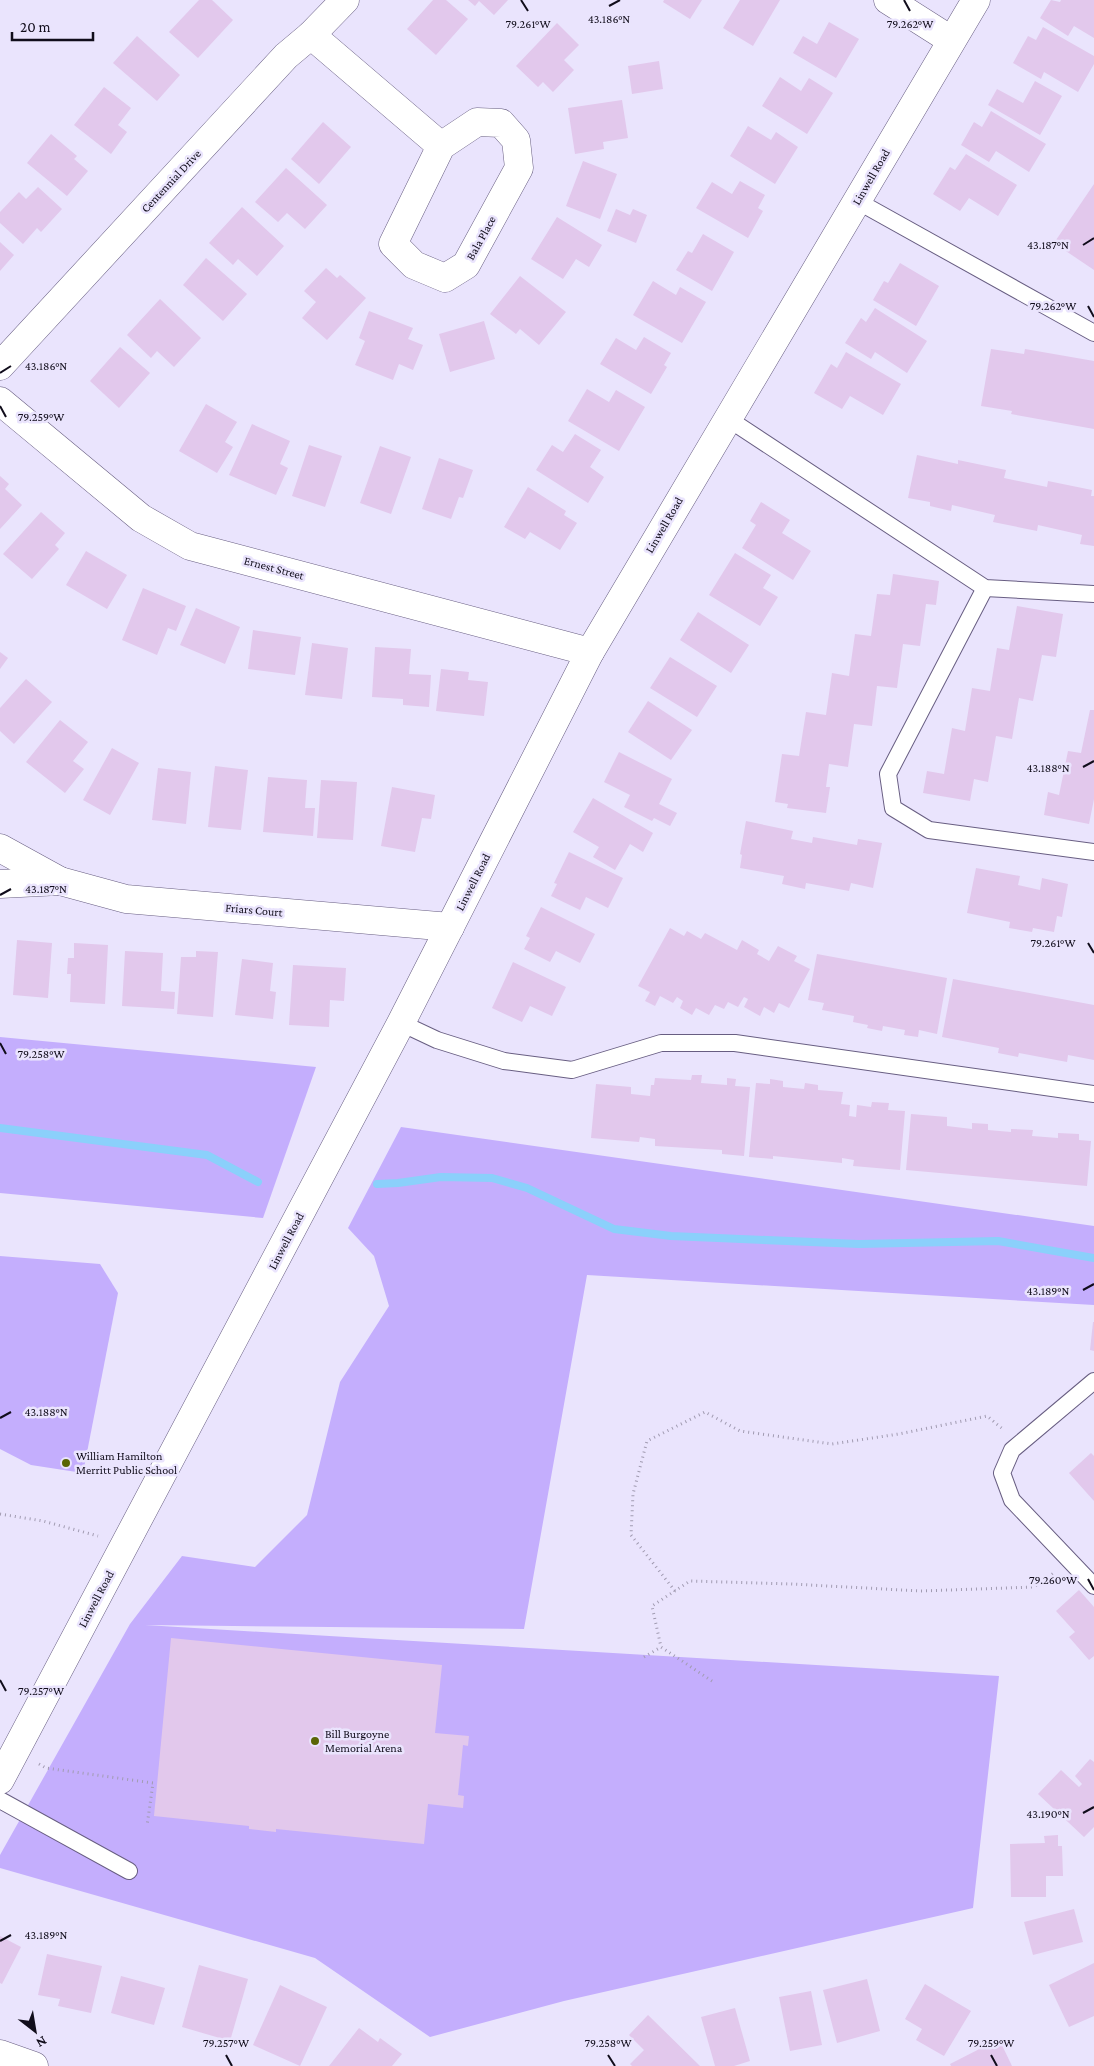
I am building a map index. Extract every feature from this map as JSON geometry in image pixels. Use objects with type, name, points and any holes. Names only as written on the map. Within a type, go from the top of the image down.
[{"type":"street","name":"Centennial Drive","points":[[0,366],[286,56],[311,35],[345,0]]},
{"type":"street","points":[[888,0],[951,40]]},
{"type":"street","name":"Linwell Road","points":[[0,1780],[401,1023],[590,652],[726,418],[976,0]]},
{"type":"street","points":[[311,35],[440,146]]},
{"type":"street","name":"Bala Place","points":[[477,122],[501,123],[516,140],[519,168],[466,265],[445,278],[414,265],[393,244],[440,146],[477,122]]},
{"type":"street","name":"Ernest Street","points":[[0,401],[141,518],[190,546],[590,652]]},
{"type":"street","name":"Friars Court","points":[[0,848],[60,881],[126,898],[450,928]]},
{"type":"street","name":"Friars Court","points":[[0,884],[60,881]]},
{"type":"street","points":[[0,2054],[34,2066]]},
{"type":"lane","points":[[857,201],[1093,331]]},
{"type":"lane","points":[[726,418],[985,588],[1094,594]]},
{"type":"lane","points":[[985,588],[888,774],[893,808],[929,830],[1094,852]]},
{"type":"lane","points":[[401,1023],[437,1040],[504,1061],[572,1070],[661,1043],[735,1043],[1094,1094]]},
{"type":"lane","points":[[1094,1381],[1012,1450],[1002,1473],[1012,1500],[1094,1586]]},
{"type":"lane","points":[[0,1800],[129,1872]]},
{"type":"path","points":[[675,1591],[631,1535],[633,1494],[647,1441],[705,1412],[740,1431],[832,1444],[899,1434],[987,1416],[1020,1444]]},
{"type":"path","points":[[0,1514],[43,1521],[125,1544]]},
{"type":"path","points":[[712,1681],[661,1647],[652,1606],[690,1581],[921,1591],[1034,1587],[1071,1562]]},
{"type":"path","points":[[644,1658],[661,1647]]},
{"type":"path","points":[[15,1752],[46,1768],[153,1783],[147,1826]]},
{"type":"shaded area","points":[[0,1037],[316,1067],[263,1218],[0,1193]]},
{"type":"shaded area","points":[[401,1127],[1094,1226],[1094,1305],[587,1275],[524,1629],[145,1625],[999,1676],[973,1908],[564,2001],[430,2037],[315,1958],[0,1868],[0,1855],[130,1624],[182,1556],[255,1567],[307,1515],[340,1382],[389,1306],[374,1256],[348,1228]]},
{"type":"shaded area","points":[[0,1256],[100,1264],[118,1293],[83,1473],[31,1465],[0,1449]]},
{"type":"building","points":[[199,0],[212,0],[233,20],[198,58],[169,32]]},
{"type":"building","points":[[433,0],[446,0],[468,19],[436,55],[407,29]]},
{"type":"building","points":[[468,0],[508,0],[494,15],[479,1],[475,6]]},
{"type":"building","points":[[664,0],[702,0],[690,19],[663,2]]},
{"type":"building","points":[[740,0],[780,0],[753,46],[723,28]]},
{"type":"building","points":[[1051,0],[1060,2],[1061,0],[1094,0],[1094,38],[1074,26],[1068,36],[1040,18]]},
{"type":"building","points":[[829,22],[859,39],[836,78],[793,53],[803,36],[817,44]]},
{"type":"building","points":[[557,23],[579,45],[564,60],[574,70],[553,92],[543,82],[538,87],[516,66]]},
{"type":"building","points":[[1043,27],[1094,56],[1094,64],[1078,92],[1044,72],[1041,79],[1013,63],[1028,36],[1036,40]]},
{"type":"building","points":[[137,36],[180,75],[157,101],[113,63]]},
{"type":"building","points":[[659,61],[663,89],[632,94],[628,66]]},
{"type":"building","points":[[780,77],[801,91],[809,78],[833,93],[807,134],[762,106]]},
{"type":"building","points":[[1035,81],[1062,96],[1040,135],[988,105],[997,89],[1023,103]]},
{"type":"building","points":[[104,87],[131,108],[118,125],[127,132],[111,154],[74,125]]},
{"type":"building","points":[[622,100],[628,138],[603,142],[604,149],[575,154],[568,108]]},
{"type":"building","points":[[991,111],[1046,144],[1029,172],[996,151],[989,162],[961,145],[974,122],[982,127]]},
{"type":"building","points":[[323,122],[351,147],[319,184],[291,159]]},
{"type":"building","points":[[748,126],[771,140],[776,132],[798,147],[775,184],[730,156]]},
{"type":"building","points":[[51,134],[77,156],[74,159],[88,171],[67,196],[27,163]]},
{"type":"building","points":[[966,154],[1017,185],[998,216],[969,198],[960,211],[933,194],[950,167],[955,170]]},
{"type":"building","points":[[583,161],[617,174],[600,219],[566,206]]},
{"type":"building","points":[[286,168],[327,205],[305,229],[287,213],[278,222],[255,202]]},
{"type":"building","points":[[740,181],[765,195],[758,208],[763,211],[748,238],[696,208],[712,182],[732,194]]},
{"type":"building","points":[[1094,184],[1094,270],[1054,243]]},
{"type":"building","points":[[38,187],[62,209],[41,232],[37,228],[23,244],[0,223],[0,212],[19,192],[26,199]]},
{"type":"building","points":[[242,207],[284,246],[257,276],[238,259],[233,265],[209,243]]},
{"type":"building","points":[[616,209],[630,215],[633,209],[647,215],[636,243],[607,231]]},
{"type":"building","points":[[557,217],[602,245],[589,267],[576,259],[563,279],[531,259]]},
{"type":"building","points":[[703,234],[734,252],[712,291],[676,270],[688,251],[692,253]]},
{"type":"building","points":[[0,242],[14,255],[0,271]]},
{"type":"building","points":[[206,258],[247,294],[223,321],[183,285]]},
{"type":"building","points":[[900,263],[939,286],[916,326],[873,300],[884,281],[888,283]]},
{"type":"building","points":[[326,268],[337,278],[340,275],[366,298],[327,340],[302,318],[316,302],[304,291]]},
{"type":"building","points":[[520,276],[566,312],[539,345],[520,329],[516,334],[490,314]]},
{"type":"building","points":[[653,281],[676,295],[680,287],[706,302],[682,343],[633,315]]},
{"type":"building","points":[[160,299],[201,338],[174,367],[157,351],[151,358],[127,335]]},
{"type":"building","points":[[875,308],[927,341],[907,373],[875,352],[871,359],[845,343],[861,318],[866,322]]},
{"type":"building","points":[[369,311],[413,328],[408,339],[423,345],[413,370],[399,364],[393,380],[355,365],[365,341],[359,338]]},
{"type":"building","points":[[484,321],[495,359],[450,372],[439,334]]},
{"type":"building","points":[[644,337],[671,353],[664,365],[667,367],[651,394],[600,364],[616,338],[636,350]]},
{"type":"building","points":[[120,347],[150,373],[119,408],[90,381]]},
{"type":"building","points":[[991,349],[1024,354],[1025,349],[1094,361],[1094,429],[1011,414],[1012,411],[981,406]]},
{"type":"building","points":[[846,352],[901,384],[883,415],[850,396],[842,409],[814,393],[831,364],[837,368]]},
{"type":"building","points":[[587,389],[609,402],[616,390],[645,407],[619,451],[568,421]]},
{"type":"building","points":[[206,404],[237,422],[225,442],[233,447],[217,473],[179,451]]},
{"type":"building","points":[[252,424],[290,441],[280,464],[288,468],[276,495],[229,475]]},
{"type":"building","points":[[575,434],[601,450],[590,467],[604,477],[588,503],[536,470],[552,445],[563,452]]},
{"type":"building","points":[[309,445],[342,456],[325,507],[292,496]]},
{"type":"building","points":[[380,446],[411,457],[391,514],[360,503]]},
{"type":"building","points":[[917,455],[958,464],[958,460],[1006,470],[1004,478],[1047,487],[1048,481],[1092,490],[1091,496],[1094,496],[1094,546],[1080,544],[1082,535],[1038,525],[1037,531],[993,522],[995,515],[952,505],[951,511],[930,506],[930,502],[908,498]]},
{"type":"building","points":[[439,458],[473,470],[463,498],[459,497],[451,519],[422,509]]},
{"type":"building","points":[[0,476],[9,484],[5,489],[22,505],[0,529]]},
{"type":"building","points":[[528,487],[566,511],[564,515],[577,523],[560,550],[530,532],[525,539],[504,527]]},
{"type":"building","points":[[761,502],[790,520],[782,533],[811,551],[793,580],[742,548],[756,525],[750,521]]},
{"type":"building","points":[[41,512],[65,533],[55,545],[59,549],[32,579],[3,554]]},
{"type":"building","points":[[86,551],[127,575],[107,609],[66,585]]},
{"type":"building","points":[[735,553],[771,575],[763,588],[778,597],[760,626],[709,595]]},
{"type":"building","points":[[893,574],[939,581],[936,605],[926,604],[920,646],[903,644],[897,688],[877,686],[872,726],[854,724],[848,767],[829,764],[826,787],[830,787],[826,813],[787,808],[788,804],[775,802],[782,754],[799,756],[806,712],[826,715],[832,673],[849,676],[855,634],[871,636],[877,594],[890,595]]},
{"type":"building","points":[[143,588],[186,606],[176,631],[168,628],[157,655],[122,640]]},
{"type":"building","points":[[1017,606],[1063,614],[1056,657],[1042,655],[1033,701],[1019,698],[1012,739],[996,736],[988,782],[974,779],[970,801],[923,793],[927,771],[944,774],[952,728],[965,731],[972,688],[990,691],[997,648],[1009,650]]},
{"type":"building","points":[[196,608],[240,627],[225,664],[180,645]]},
{"type":"building","points":[[698,612],[749,645],[731,673],[680,640]]},
{"type":"building","points":[[253,630],[301,637],[295,675],[248,669]]},
{"type":"building","points":[[312,643],[348,648],[342,699],[305,695]]},
{"type":"building","points":[[375,647],[411,649],[409,674],[431,675],[429,707],[403,705],[403,699],[372,697]]},
{"type":"building","points":[[0,652],[8,658],[0,669]]},
{"type":"building","points":[[670,657],[717,686],[697,717],[650,688]]},
{"type":"building","points":[[441,669],[469,672],[468,680],[488,682],[484,716],[436,711]]},
{"type":"building","points":[[26,679],[52,702],[14,744],[0,731],[0,708]]},
{"type":"building","points":[[648,701],[692,730],[671,760],[628,732]]},
{"type":"building","points":[[1090,710],[1094,710],[1094,799],[1089,824],[1044,815],[1048,792],[1059,795],[1068,751],[1081,753]]},
{"type":"building","points":[[60,720],[88,742],[73,761],[84,769],[65,793],[26,762]]},
{"type":"building","points":[[112,748],[139,763],[110,815],[83,800]]},
{"type":"building","points":[[619,752],[672,779],[659,804],[677,813],[670,826],[654,818],[652,821],[624,807],[630,795],[604,782]]},
{"type":"building","points":[[215,766],[248,770],[241,830],[208,827]]},
{"type":"building","points":[[158,768],[191,772],[186,824],[152,820]]},
{"type":"building","points":[[268,777],[307,780],[305,808],[315,808],[313,836],[263,832]]},
{"type":"building","points":[[321,780],[357,782],[353,840],[317,838]]},
{"type":"building","points":[[392,787],[435,795],[431,819],[422,818],[415,852],[381,846]]},
{"type":"building","points":[[593,798],[653,833],[643,852],[630,844],[615,870],[593,857],[599,847],[573,832]]},
{"type":"building","points":[[746,821],[793,831],[791,839],[812,843],[813,837],[857,845],[858,839],[882,843],[873,888],[851,883],[849,891],[806,883],[805,889],[782,884],[784,876],[740,868],[742,855],[740,854]]},
{"type":"building","points":[[569,852],[623,878],[608,908],[586,897],[580,910],[551,896],[557,884],[554,883]]},
{"type":"building","points":[[976,868],[1020,876],[1018,885],[1040,890],[1042,878],[1068,884],[1062,917],[1057,916],[1054,932],[1033,928],[1032,932],[1009,928],[1010,922],[967,913]]},
{"type":"building","points":[[541,907],[595,934],[580,963],[556,951],[550,962],[524,949],[530,938],[526,936]]},
{"type":"building","points":[[670,928],[684,936],[687,931],[701,939],[705,933],[737,950],[742,940],[759,950],[757,954],[769,961],[778,946],[797,956],[794,961],[810,969],[789,1008],[779,1003],[774,1013],[764,1007],[760,1016],[744,1007],[748,999],[744,997],[738,1007],[728,1002],[724,1009],[715,1005],[709,1015],[696,1008],[692,1015],[680,1008],[683,1001],[677,997],[673,1003],[660,996],[655,1006],[645,1001],[650,992],[638,986]]},
{"type":"building","points":[[17,940],[52,943],[48,998],[13,995]]},
{"type":"building","points":[[74,943],[108,945],[105,1004],[70,1002],[71,974],[67,974],[68,958],[74,958]]},
{"type":"building","points":[[125,951],[163,953],[161,991],[175,992],[174,1009],[122,1006]]},
{"type":"building","points":[[196,951],[218,952],[213,1017],[177,1014],[181,957],[196,957]]},
{"type":"building","points":[[817,954],[947,978],[937,1034],[919,1030],[918,1037],[904,1035],[905,1030],[883,1026],[882,1031],[867,1028],[868,1025],[853,1022],[854,1016],[822,1010],[824,1003],[808,1000]]},
{"type":"building","points":[[242,959],[273,963],[270,991],[276,992],[273,1019],[235,1015]]},
{"type":"building","points":[[513,962],[566,987],[552,1016],[530,1006],[522,1022],[492,1008]]},
{"type":"building","points":[[293,965],[346,968],[344,1001],[330,1000],[329,1027],[289,1025]]},
{"type":"building","points":[[953,979],[1094,1005],[1094,1060],[1068,1055],[1067,1062],[1019,1053],[1018,1057],[998,1053],[999,1048],[942,1037]]},
{"type":"building","points":[[692,1075],[702,1075],[701,1083],[727,1085],[727,1078],[736,1079],[735,1086],[750,1087],[744,1156],[722,1154],[722,1150],[655,1146],[655,1139],[640,1137],[639,1142],[591,1138],[596,1084],[631,1087],[631,1094],[650,1096],[651,1085],[654,1085],[655,1078],[691,1080]]},
{"type":"building","points":[[770,1079],[783,1081],[783,1087],[804,1089],[805,1083],[818,1085],[818,1090],[843,1092],[841,1104],[850,1105],[849,1116],[856,1117],[857,1105],[871,1107],[872,1102],[889,1103],[888,1110],[905,1111],[900,1170],[853,1166],[854,1160],[842,1158],[842,1163],[773,1156],[773,1159],[749,1157],[756,1083],[770,1084]]},
{"type":"building","points":[[911,1114],[947,1117],[947,1126],[972,1129],[972,1123],[988,1124],[988,1130],[1011,1132],[1011,1129],[1033,1130],[1032,1136],[1058,1138],[1058,1133],[1079,1134],[1079,1140],[1091,1141],[1087,1186],[906,1170]]},
{"type":"building","points":[[1094,1322],[1094,1351],[1090,1350]]},
{"type":"building","points":[[1091,1453],[1094,1456],[1094,1501],[1069,1473]]},
{"type":"building","points":[[1079,1590],[1094,1607],[1094,1656],[1089,1660],[1069,1637],[1075,1632],[1056,1611]]},
{"type":"building","name":"Bill Burgoyne Memorial Arena","points":[[171,1638],[442,1665],[435,1733],[469,1736],[468,1746],[463,1745],[458,1795],[464,1796],[463,1808],[428,1804],[424,1844],[276,1829],[276,1832],[249,1829],[249,1826],[154,1816]]},
{"type":"building","points":[[1090,1759],[1094,1762],[1094,1827],[1084,1837],[1038,1794],[1061,1770],[1079,1787],[1082,1784],[1075,1776]]},
{"type":"building","points":[[1058,1835],[1058,1846],[1062,1846],[1063,1876],[1046,1876],[1046,1897],[1011,1897],[1010,1844],[1045,1843],[1044,1836]]},
{"type":"building","points":[[1074,1909],[1083,1942],[1033,1955],[1024,1922]]},
{"type":"building","points":[[0,1936],[21,1947],[2,1984],[0,1983]]},
{"type":"building","points":[[47,1954],[102,1966],[91,2013],[58,2006],[60,1999],[38,1995]]},
{"type":"building","points":[[1094,1963],[1094,2016],[1069,2027],[1049,1985]]},
{"type":"building","points":[[199,1965],[248,1979],[230,2041],[182,2027]]},
{"type":"building","points":[[121,1976],[165,1988],[154,2025],[111,2013]]},
{"type":"building","points":[[867,1979],[880,2031],[837,2043],[823,1990]]},
{"type":"building","points":[[925,1984],[971,2011],[944,2056],[916,2040],[922,2029],[905,2019]]},
{"type":"building","points":[[280,1985],[327,2007],[300,2066],[253,2045]]},
{"type":"building","points":[[811,1991],[822,2045],[790,2051],[779,1997]]},
{"type":"building","points":[[735,2008],[750,2061],[734,2066],[715,2066],[701,2017]]},
{"type":"building","points":[[648,2015],[700,2066],[632,2066],[630,2064],[644,2050],[629,2035]]},
{"type":"building","points":[[359,2028],[378,2042],[380,2038],[402,2054],[392,2066],[329,2066]]},
{"type":"building","points":[[999,2039],[1012,2066],[951,2066],[950,2064]]},
{"type":"waterway","points":[[0,1128],[207,1155],[258,1182]]},
{"type":"waterway","points":[[377,1184],[441,1177],[492,1178],[527,1188],[614,1229],[671,1236],[859,1244],[998,1241],[1094,1258]]},
{"type":"place","name":"William Hamilton Merritt Public School","points":[[66,1463]]},
{"type":"place","name":"Bill Burgoyne Memorial Arena","points":[[315,1741]]}]
